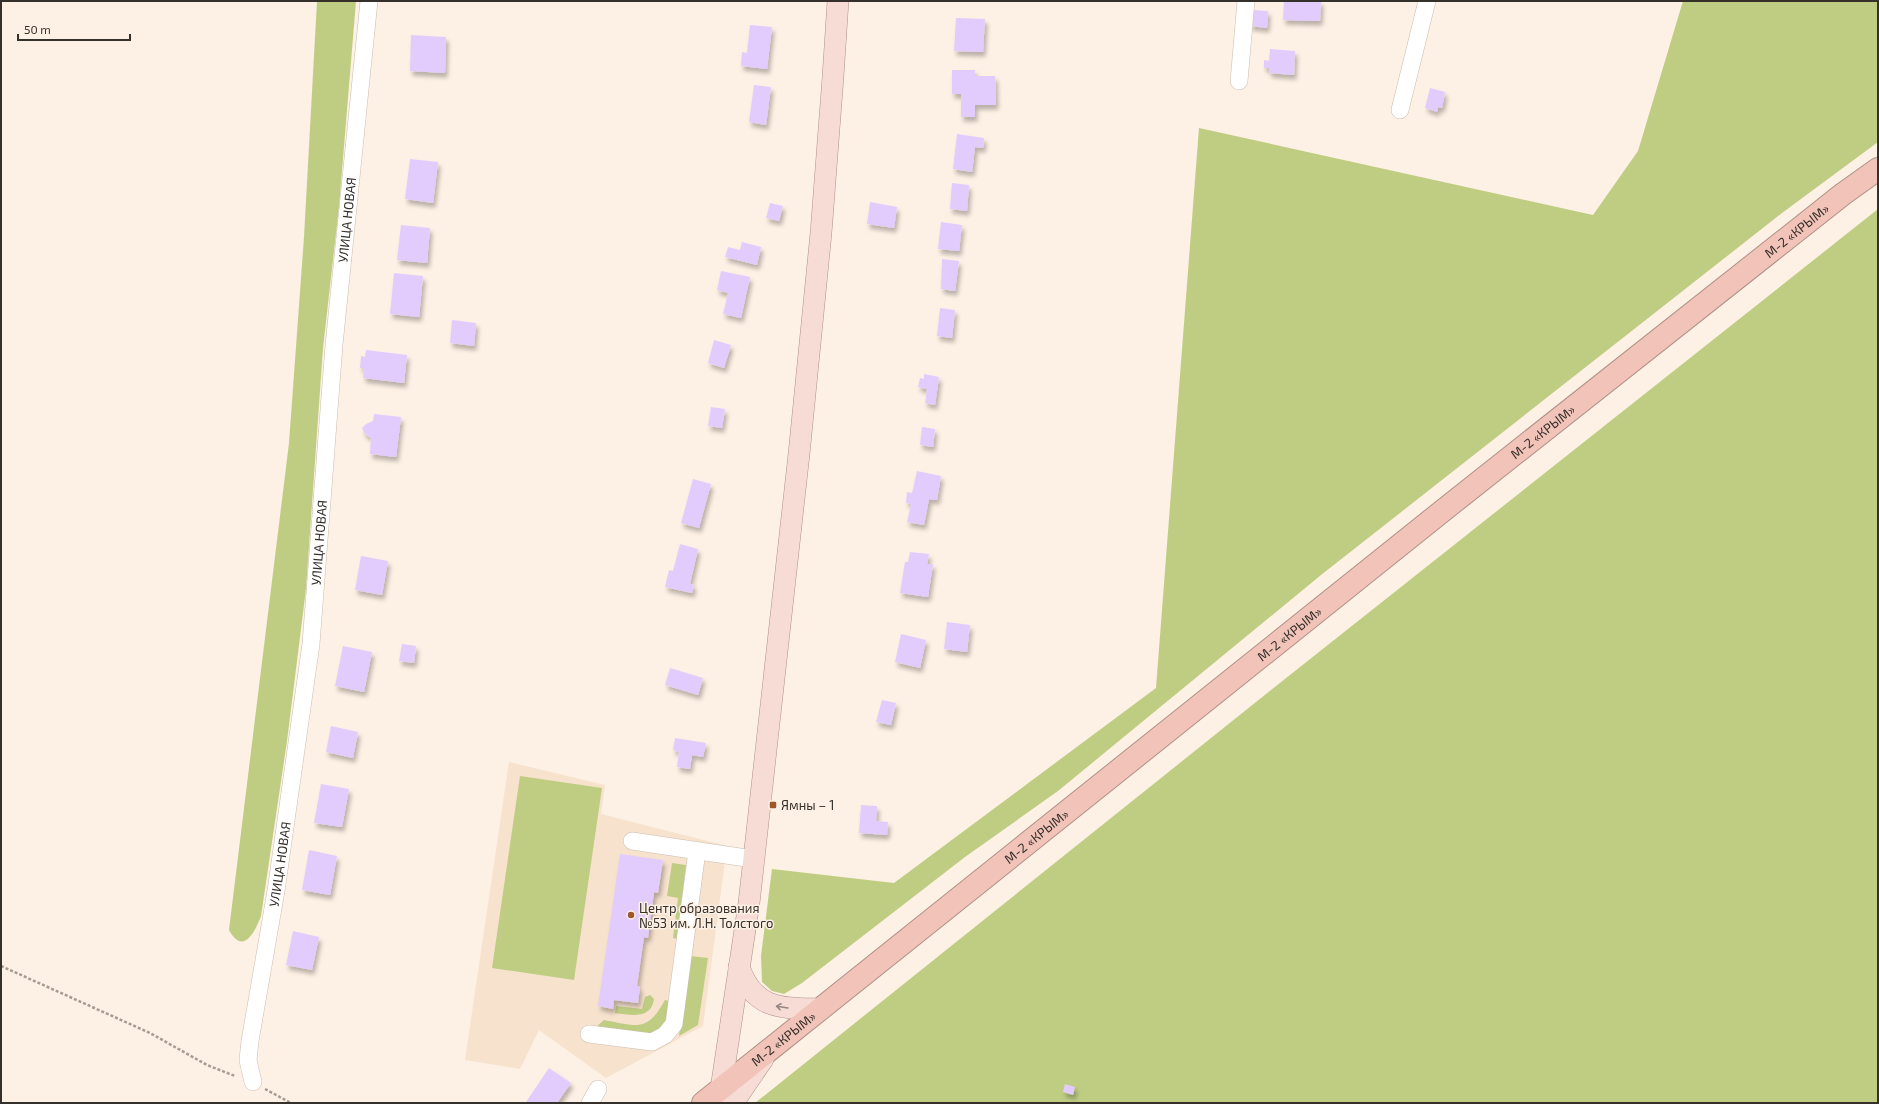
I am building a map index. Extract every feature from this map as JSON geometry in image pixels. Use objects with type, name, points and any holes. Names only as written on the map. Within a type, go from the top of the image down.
[{"type":"highway","name":"М-2 «КРЫМ»","points":[[703,1103],[724,1099],[767,1052],[1462,496],[1843,194],[1878,169]]},
{"type":"main road","points":[[724,1099],[739,967],[749,903],[805,396],[822,218],[838,1]]},
{"type":"main road","points":[[739,967],[747,985],[763,1001],[774,1006],[821,1009]]},
{"type":"street","name":"УЛИЦА НОВАЯ","points":[[253,1082],[248,1060],[250,1041],[276,891],[311,644],[334,345],[369,1]]},
{"type":"street","points":[[1239,81],[1246,1]]},
{"type":"street","points":[[1400,110],[1427,1]]},
{"type":"street","points":[[632,841],[753,859]]},
{"type":"street","points":[[589,1034],[652,1042],[665,1035],[674,1024],[697,851]]},
{"type":"path","points":[[1,966],[150,1033],[215,1070],[253,1082],[291,1103]]},
{"type":"shaded area","points":[[509,762],[605,785],[601,814],[727,846],[703,1026],[606,1078],[539,1030],[520,1069],[465,1060]]},
{"type":"green space","points":[[317,1],[356,1],[339,207],[323,348],[306,589],[287,741],[261,916],[248,939],[239,941],[234,938],[229,930],[289,443],[304,237]]},
{"type":"green space","points":[[1683,1],[1878,1],[1878,142],[1782,213],[1321,575],[1058,791],[965,857],[802,983],[784,994],[772,991],[762,982],[761,956],[772,869],[894,883],[1156,688],[1199,128],[1593,215],[1638,151]]},
{"type":"green space","points":[[1878,209],[1878,1103],[755,1103],[1271,690]]},
{"type":"green space","points":[[520,776],[602,788],[574,980],[492,968]]},
{"type":"green space","points":[[672,863],[686,865],[677,939],[673,938],[678,898],[667,896]]},
{"type":"green space","points":[[690,956],[708,958],[698,1025],[679,1036]]},
{"type":"green space","points":[[650,995],[654,999],[652,1006],[644,1013],[633,1015],[615,1013],[616,1006],[642,1009],[645,997]]},
{"type":"green space","points":[[665,1000],[674,1002],[671,1020],[655,1036],[596,1027],[604,1020],[640,1025],[653,1018]]},
{"type":"building","points":[[1284,1],[1321,1],[1320,21],[1283,20]]},
{"type":"building","points":[[1251,10],[1268,11],[1267,28],[1250,26]]},
{"type":"building","points":[[956,18],[985,19],[983,52],[954,51]]},
{"type":"building","points":[[750,25],[772,27],[767,69],[741,66],[742,52],[747,53]]},
{"type":"building","points":[[411,35],[446,37],[445,73],[410,71]]},
{"type":"building","points":[[1270,49],[1295,51],[1294,75],[1269,73],[1269,68],[1264,68],[1264,60],[1269,61]]},
{"type":"building","points":[[952,70],[975,70],[975,76],[995,76],[996,105],[975,105],[975,117],[961,117],[961,94],[952,94]]},
{"type":"building","points":[[754,85],[771,87],[766,125],[749,122]]},
{"type":"building","points":[[1430,88],[1445,92],[1442,108],[1438,107],[1437,112],[1425,108]]},
{"type":"building","points":[[957,134],[984,138],[983,148],[975,147],[972,172],[953,169]]},
{"type":"building","points":[[410,159],[438,162],[433,203],[405,199]]},
{"type":"building","points":[[952,183],[969,185],[967,211],[950,209]]},
{"type":"building","points":[[870,202],[897,207],[894,228],[867,224]]},
{"type":"building","points":[[770,203],[783,206],[779,221],[766,218]]},
{"type":"building","points":[[941,222],[962,225],[959,251],[938,249]]},
{"type":"building","points":[[401,225],[430,228],[427,263],[397,260]]},
{"type":"building","points":[[742,242],[761,247],[757,265],[725,257],[728,247],[740,250]]},
{"type":"building","points":[[942,259],[959,261],[955,291],[941,289]]},
{"type":"building","points":[[721,271],[750,277],[741,318],[723,314],[728,293],[717,290]]},
{"type":"building","points":[[394,273],[423,276],[419,317],[390,314]]},
{"type":"building","points":[[940,308],[955,310],[952,338],[937,336]]},
{"type":"building","points":[[452,320],[476,323],[474,346],[450,343]]},
{"type":"building","points":[[714,340],[731,345],[724,368],[708,363]]},
{"type":"building","points":[[366,350],[407,355],[404,383],[363,378],[364,368],[360,368],[361,356],[365,357]]},
{"type":"building","points":[[924,374],[939,377],[935,405],[925,403],[927,389],[918,387],[920,378],[924,379]]},
{"type":"building","points":[[711,407],[725,409],[722,428],[708,426]]},
{"type":"building","points":[[374,414],[401,417],[396,457],[370,454],[371,438],[365,434],[362,428],[366,424],[373,421]]},
{"type":"building","points":[[922,427],[935,429],[933,447],[920,445]]},
{"type":"building","points":[[917,471],[941,476],[937,500],[929,499],[924,525],[907,522],[911,504],[906,503],[907,492],[912,493]]},
{"type":"building","points":[[693,479],[711,484],[699,528],[681,523]]},
{"type":"building","points":[[680,544],[698,549],[690,584],[694,585],[692,593],[665,587],[669,570],[673,571]]},
{"type":"building","points":[[910,552],[929,554],[927,564],[933,564],[928,597],[900,593],[905,562],[908,562]]},
{"type":"building","points":[[361,556],[388,561],[382,595],[355,590]]},
{"type":"building","points":[[947,622],[970,625],[967,652],[944,649]]},
{"type":"building","points":[[901,634],[926,640],[920,668],[895,662]]},
{"type":"building","points":[[402,644],[416,646],[414,663],[399,661]]},
{"type":"building","points":[[343,646],[372,652],[364,692],[335,686]]},
{"type":"building","points":[[670,668],[703,678],[698,695],[665,685]]},
{"type":"building","points":[[882,700],[896,703],[891,725],[876,722]]},
{"type":"building","points":[[331,726],[358,732],[353,758],[326,752]]},
{"type":"building","points":[[675,738],[706,743],[703,757],[692,755],[690,769],[677,767],[679,752],[673,750]]},
{"type":"building","points":[[321,784],[349,789],[342,827],[314,823]]},
{"type":"building","points":[[861,805],[877,806],[876,821],[888,822],[887,835],[859,833]]},
{"type":"building","points":[[309,850],[337,856],[330,895],[302,890]]},
{"type":"building","name":"Центр образования №53 им. Л.Н. Толстого","points":[[620,854],[663,860],[658,893],[654,892],[648,938],[644,937],[637,986],[640,987],[638,1003],[614,1000],[613,1009],[598,1006]]},
{"type":"building","points":[[293,931],[319,937],[312,970],[286,965]]},
{"type":"building","points":[[549,1068],[571,1083],[557,1103],[526,1102]]},
{"type":"building","points":[[1065,1084],[1075,1087],[1073,1095],[1063,1092]]},
{"type":"place","name":"Ямны – 1","points":[[773,805]]},
{"type":"place","name":"Центр образования №53 им. Л.Н. Толстого","points":[[631,915]]}]
